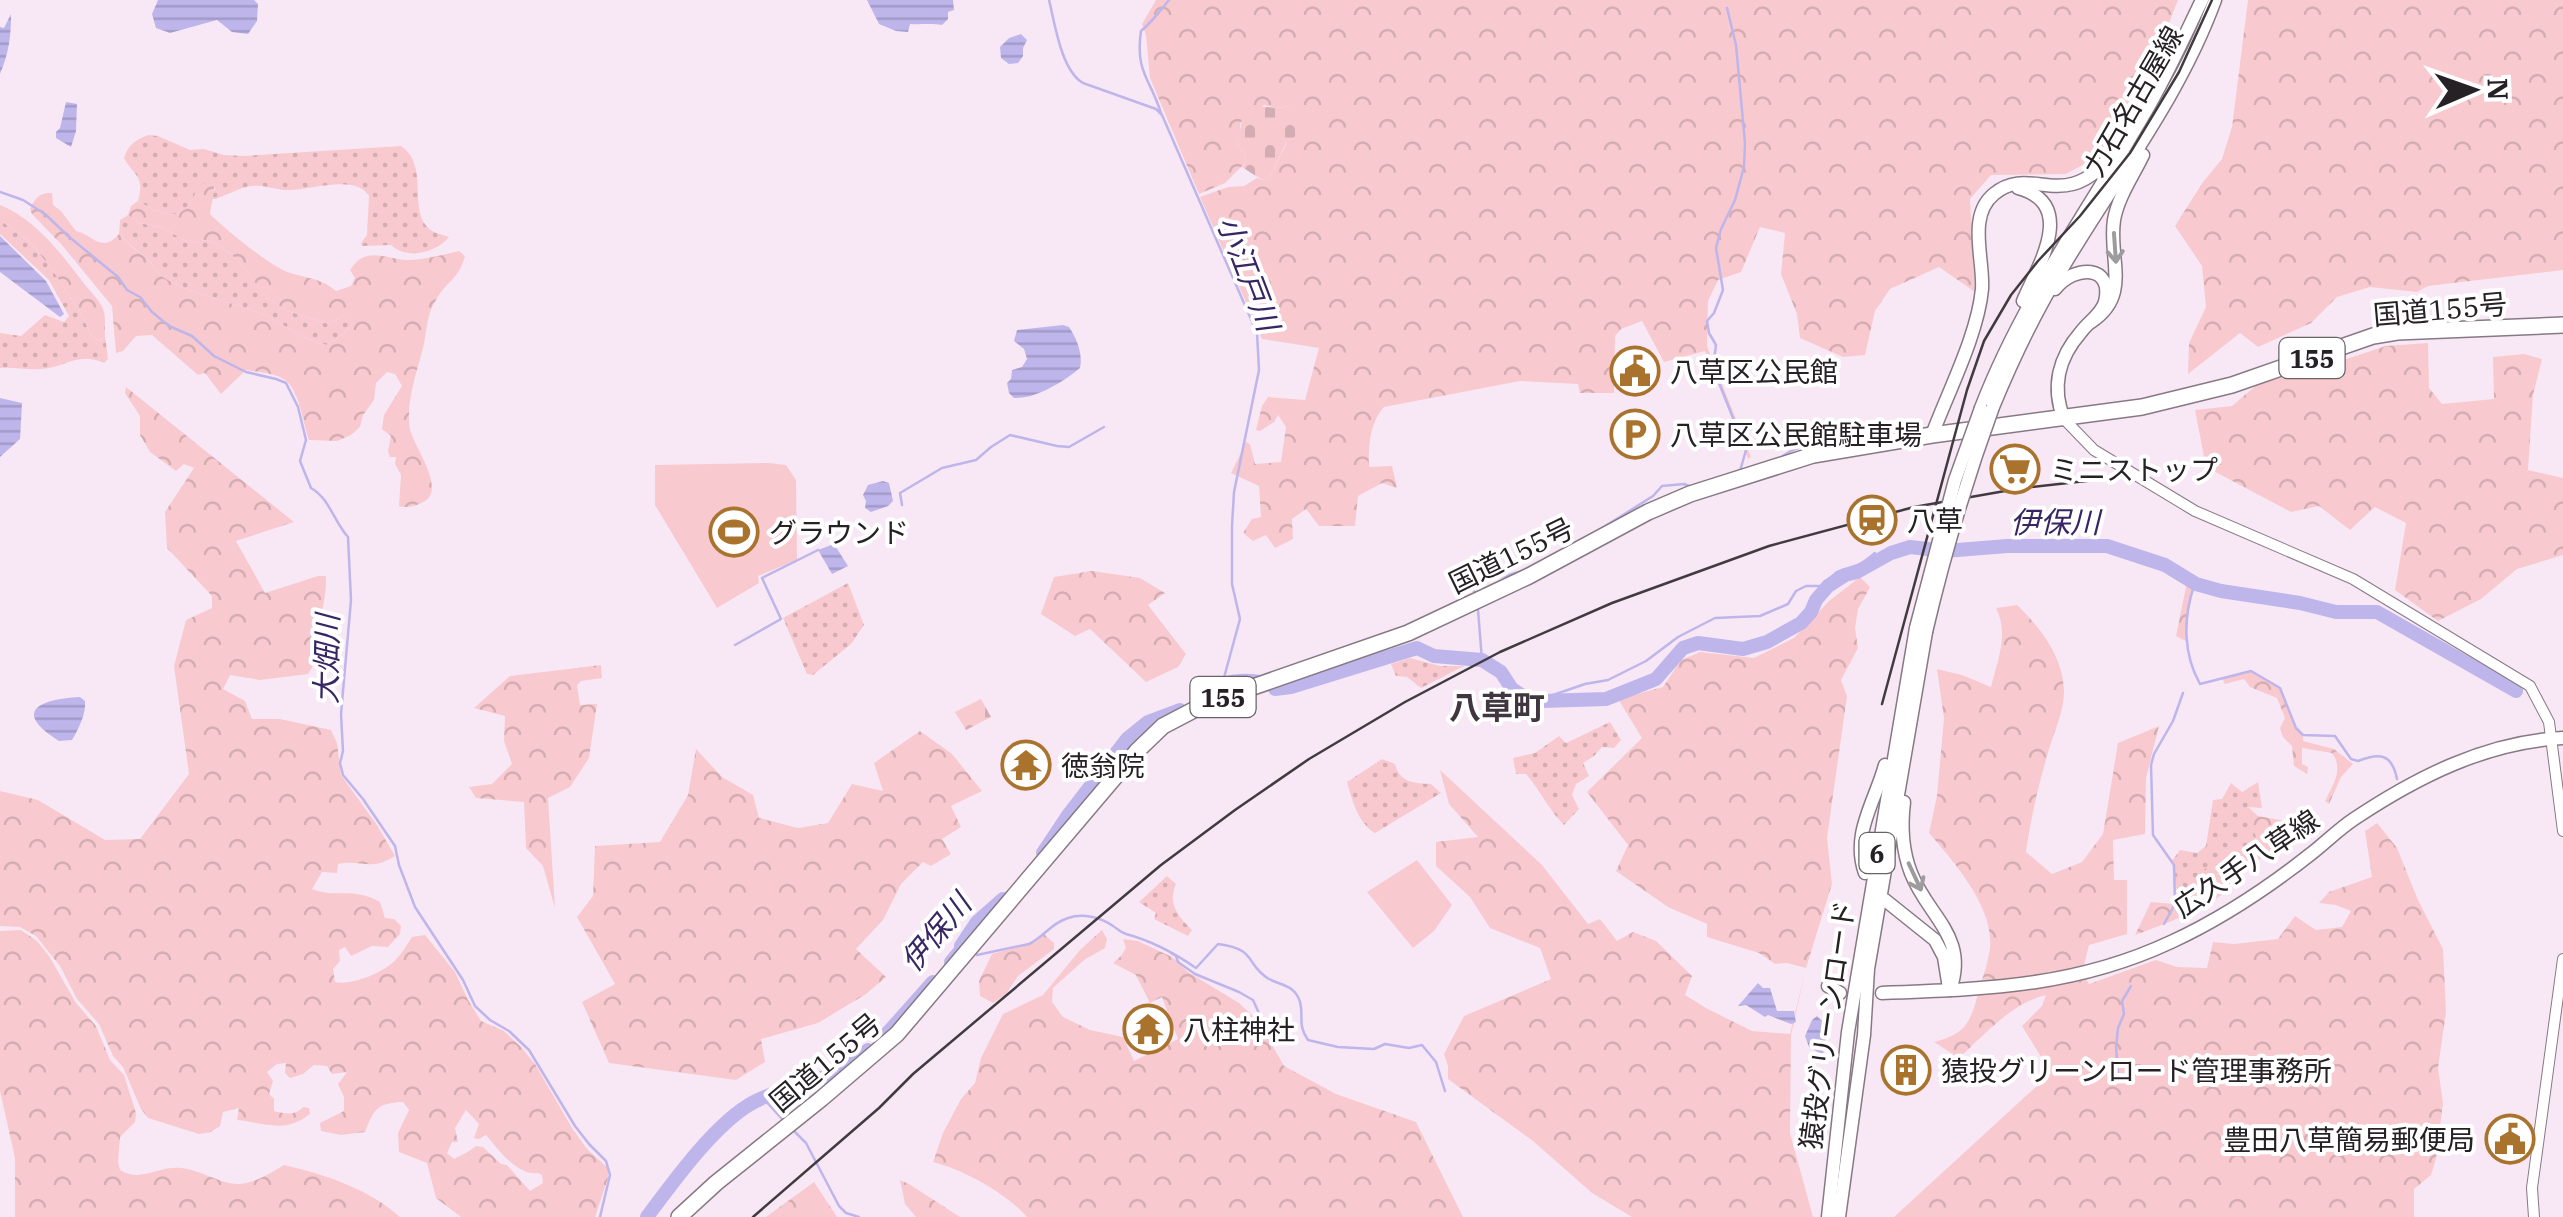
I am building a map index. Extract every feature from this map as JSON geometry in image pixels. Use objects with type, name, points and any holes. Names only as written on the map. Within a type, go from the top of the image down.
[{"type":"highway","name":"国道155号","points":[[679,1217],[898,1034],[1136,752],[1163,726],[1207,703],[1408,633],[1529,576],[1648,512],[1690,494],[1813,454],[2142,407],[2219,388],[2396,332],[2563,325]]},
{"type":"main road","name":"力石名古屋線","points":[[2085,222],[2202,0]]},
{"type":"main road","name":"力石名古屋線","points":[[2085,222],[2156,122],[2215,0]]},
{"type":"main road","name":"6","points":[[2064,419],[2057,391],[2060,366],[2068,349],[2105,310],[2115,288],[2114,225],[2118,207],[2188,62]]},
{"type":"main road","name":"6","points":[[2001,189],[2023,184],[2055,187],[2081,182],[2097,172],[2117,146],[2128,141]]},
{"type":"main road","points":[[1932,435],[1981,300],[1980,216],[1988,200],[2001,189],[2024,190],[2039,199],[2048,212],[2050,229],[2046,250],[1986,404]]},
{"type":"main road","name":"猿投グリーンロード","points":[[1986,404],[2085,222]]},
{"type":"main road","name":"猿投グリーンロード","points":[[1828,1217],[1848,1032],[1897,738],[1921,630],[1986,404],[2026,312],[2085,222]]},
{"type":"main road","points":[[2042,302],[2072,274],[2092,272],[2102,280],[2106,293],[2100,313],[2091,322]]},
{"type":"main road","name":"猿投グリーンロード","points":[[1839,1217],[1864,1035],[1868,968],[1918,678],[1921,630]]},
{"type":"main road","points":[[1918,678],[1902,838],[1910,872],[1941,920],[1950,943],[1956,973],[1950,990]]},
{"type":"main road","points":[[1865,872],[1860,858],[1861,832],[1897,738]]},
{"type":"main road","name":"広久手八草線","points":[[1882,993],[2028,984],[2082,974],[2137,956],[2172,942],[2262,889],[2353,819],[2425,776],[2478,754],[2522,742],[2558,738]]},
{"type":"main road","points":[[1886,900],[1936,940],[1950,990]]},
{"type":"street","points":[[2064,419],[2094,450],[2195,510],[2353,579],[2530,686],[2558,738],[2563,831]]},
{"type":"street","points":[[2534,1217],[2532,1188],[2563,959]]},
{"type":"green space","points":[[1156,0],[2178,0],[2160,46],[2127,110],[2097,157],[2066,174],[1991,175],[1970,199],[1975,292],[1939,267],[1890,289],[1875,311],[1865,355],[1843,357],[1800,338],[1797,314],[1781,274],[1785,233],[1760,227],[1741,272],[1718,280],[1708,301],[1707,346],[1751,457],[1748,459],[1705,351],[1664,362],[1642,321],[1621,329],[1615,336],[1614,393],[1580,393],[1578,384],[1520,381],[1384,407],[1371,435],[1369,467],[1392,466],[1397,488],[1382,483],[1358,496],[1355,526],[1319,526],[1306,509],[1292,519],[1293,539],[1275,548],[1266,535],[1253,541],[1243,533],[1252,519],[1261,517],[1259,486],[1231,473],[1246,442],[1255,464],[1281,462],[1286,427],[1278,415],[1274,422],[1256,430],[1262,406],[1268,397],[1305,400],[1319,348],[1262,339],[1200,197],[1270,177],[1287,142],[1294,138],[1291,106],[1264,105],[1240,123],[1237,144],[1246,162],[1225,183],[1199,194],[1150,78],[1142,24]]},
{"type":"green space","points":[[2248,0],[2563,0],[2563,270],[2428,286],[2417,292],[2370,287],[2337,297],[2311,323],[2258,347],[2240,333],[2188,374],[2189,343],[2206,307],[2202,266],[2175,226],[2222,159],[2232,127]]},
{"type":"green space","points":[[1248,105],[1291,106],[1297,112],[1294,138],[1286,143],[1270,177],[1262,180],[1242,167],[1246,162],[1237,144]]},
{"type":"green space","points":[[148,135],[190,150],[244,156],[401,146],[415,166],[425,224],[449,237],[421,253],[405,252],[391,245],[362,246],[367,235],[369,196],[362,189],[343,184],[286,190],[251,186],[216,199],[211,199],[215,188],[200,185],[181,212],[162,213],[138,201],[140,181],[124,158],[133,143]]},
{"type":"green space","points":[[213,182],[210,214],[225,228],[275,265],[336,291],[351,286],[355,278],[350,270],[370,255],[410,260],[459,251],[465,256],[431,311],[409,410],[410,428],[431,481],[429,498],[410,507],[399,506],[401,475],[396,457],[390,457],[388,451],[391,436],[382,429],[384,415],[402,386],[395,374],[387,372],[376,383],[374,400],[360,427],[351,435],[337,441],[309,440],[294,392],[281,378],[246,370],[221,394],[205,373],[198,375],[152,335],[136,336],[123,351],[116,353],[112,306],[30,209],[38,197],[52,193],[53,205],[76,231],[102,243],[119,234],[173,283],[257,312],[317,343],[327,345],[342,335],[352,325],[352,315],[329,324],[288,311],[267,298],[236,258],[216,244],[206,240],[190,243],[128,215],[138,201],[162,213],[181,212],[200,184]]},
{"type":"green space","points":[[0,205],[37,229],[96,298],[105,318],[105,336],[100,341],[92,337],[52,269],[29,241],[0,220]]},
{"type":"green space","points":[[128,215],[190,243],[206,240],[216,244],[236,258],[267,298],[288,311],[329,324],[353,314],[352,325],[327,345],[257,312],[173,283],[119,234],[120,220]]},
{"type":"green space","points":[[0,220],[29,241],[52,269],[92,337],[100,341],[105,336],[108,359],[104,363],[79,359],[50,368],[0,368],[0,333],[21,336],[45,315],[64,322],[69,316],[49,280],[0,234]]},
{"type":"green space","points":[[2428,343],[2429,388],[2442,404],[2494,399],[2493,357],[2524,354],[2542,359],[2533,395],[2528,470],[2563,478],[2563,555],[2517,569],[2481,599],[2438,621],[2395,590],[2406,523],[2375,507],[2350,530],[2319,506],[2291,512],[2206,467],[2195,410],[2232,406],[2260,382],[2304,373],[2386,346]]},
{"type":"green space","points":[[126,387],[294,522],[236,541],[265,593],[326,576],[315,659],[308,674],[260,680],[230,675],[223,689],[245,701],[252,719],[280,719],[331,730],[337,743],[341,775],[395,856],[372,864],[338,864],[337,873],[322,872],[312,889],[370,897],[380,902],[385,918],[394,919],[401,926],[400,934],[388,947],[372,946],[351,956],[345,947],[339,950],[340,961],[333,969],[335,982],[356,981],[379,972],[397,958],[412,937],[425,935],[455,972],[481,1021],[504,1031],[521,1047],[587,1149],[608,1168],[595,1217],[461,1217],[436,1198],[427,1163],[399,1152],[398,1133],[409,1110],[403,1102],[378,1109],[365,1132],[341,1135],[321,1131],[320,1123],[344,1111],[344,1097],[338,1084],[347,1072],[332,1074],[327,1066],[314,1065],[290,1078],[285,1073],[286,1063],[267,1072],[273,1081],[269,1094],[274,1099],[274,1111],[290,1114],[309,1108],[310,1114],[292,1124],[275,1126],[237,1120],[239,1108],[223,1112],[220,1126],[199,1134],[148,1118],[99,1024],[77,999],[60,966],[36,936],[20,927],[0,926],[0,791],[38,800],[105,840],[140,839],[189,774],[174,666],[186,620],[212,608],[212,596],[167,548],[165,512],[194,468],[184,464],[176,471],[150,452],[140,435],[140,416],[125,393]],"holes":[[[466,1110],[479,1124],[474,1138],[486,1135],[515,1166],[542,1175],[543,1183],[530,1191],[507,1165],[483,1147],[476,1146],[454,1159],[447,1153],[452,1142],[458,1142],[455,1128]]]},
{"type":"green space","name":"グラウンド","points":[[655,465],[786,465],[796,480],[797,560],[758,576],[759,583],[717,608],[655,505]]},
{"type":"green space","points":[[1092,571],[1140,578],[1165,593],[1148,605],[1186,654],[1178,667],[1146,682],[1090,629],[1075,636],[1041,614],[1054,577]]},
{"type":"green space","points":[[1860,577],[1870,587],[1858,609],[1858,648],[1841,680],[1847,696],[1827,838],[1832,884],[1806,968],[1775,964],[1759,953],[1707,937],[1707,924],[1668,907],[1616,871],[1628,845],[1587,792],[1642,738],[1618,699],[1663,687],[1681,660],[1700,652],[1754,658],[1794,638],[1829,601]]},
{"type":"green space","points":[[2187,582],[2194,586],[2186,620],[2186,641],[2176,636]]},
{"type":"green space","points":[[848,583],[864,625],[851,644],[813,675],[807,674],[783,618]]},
{"type":"green space","points":[[2017,605],[2050,644],[2063,679],[2062,707],[2038,790],[2026,852],[2052,874],[2082,862],[2103,834],[2118,743],[2159,726],[2146,778],[2145,834],[2113,840],[2114,880],[2127,880],[2127,934],[2089,945],[2082,973],[2089,984],[2156,960],[2177,967],[2207,968],[2213,942],[2278,939],[2295,916],[2316,930],[2342,927],[2351,911],[2319,903],[2329,892],[2372,877],[2365,831],[2377,823],[2397,848],[2443,949],[2446,1012],[2438,1068],[2443,1103],[2436,1159],[2431,1175],[2414,1189],[2414,1217],[1894,1217],[2051,1073],[2022,1026],[2042,1006],[2046,995],[2010,1012],[1959,1058],[1934,1042],[1953,1035],[1969,1020],[1990,948],[1990,932],[1979,901],[1929,833],[1937,796],[1944,718],[1937,669],[1991,687],[2002,637],[1996,608]]},
{"type":"green space","points":[[1410,658],[1440,666],[1464,666],[1421,688],[1407,677],[1396,676],[1391,664]]},
{"type":"green space","points":[[601,665],[602,678],[577,685],[580,705],[597,704],[589,758],[570,787],[548,798],[555,908],[543,866],[526,848],[524,802],[476,798],[469,787],[492,784],[512,764],[504,741],[505,716],[474,708],[510,676]]},
{"type":"green space","points":[[2251,671],[2280,688],[2303,741],[2334,749],[2353,764],[2341,777],[2329,804],[2325,801],[2337,771],[2332,753],[2302,748],[2302,764],[2308,767],[2307,774],[2294,766],[2292,746],[2280,728],[2285,718],[2277,698],[2250,687],[2244,679],[2225,684],[2222,678]]},
{"type":"green space","points":[[981,699],[991,717],[966,730],[955,712]]},
{"type":"green space","points":[[1610,722],[1621,740],[1614,748],[1602,747],[1583,763],[1589,776],[1576,784],[1572,795],[1579,809],[1564,825],[1526,774],[1516,774],[1513,758],[1535,753],[1559,736],[1566,743]]},
{"type":"green space","points":[[920,731],[952,754],[982,791],[951,806],[961,827],[942,839],[951,854],[931,866],[923,862],[901,884],[883,920],[856,949],[886,977],[818,1023],[761,1039],[765,1062],[736,1080],[609,1063],[582,1002],[615,984],[577,917],[593,896],[595,846],[660,842],[688,795],[696,749],[722,777],[753,795],[759,818],[798,828],[828,823],[852,784],[883,791],[874,763]]},
{"type":"green space","points":[[1382,759],[1395,764],[1404,778],[1431,784],[1441,793],[1375,833],[1360,817],[1347,782]]},
{"type":"green space","points":[[1440,770],[1542,865],[1588,924],[1600,919],[1617,941],[1633,932],[1656,941],[1692,976],[1685,995],[1706,1008],[1752,1031],[1790,1034],[1806,968],[1791,1035],[1790,1133],[1813,1217],[1632,1217],[1592,1193],[1533,1141],[1448,1079],[1444,1054],[1464,1016],[1551,979],[1540,948],[1490,928],[1470,897],[1436,866],[1436,842],[1478,837],[1449,804]]},
{"type":"green space","points":[[2258,782],[2262,808],[2247,807],[2259,841],[2224,851],[2220,865],[2190,896],[2176,888],[2172,861],[2180,850],[2197,853],[2206,846],[2213,800],[2222,799],[2231,783],[2242,792]]},
{"type":"green space","points":[[2247,806],[2258,816],[2291,822],[2309,833],[2254,863],[2212,901],[2135,935],[2151,902],[2174,904],[2176,889],[2190,896],[2199,874],[2219,864],[2224,851],[2258,841]]},
{"type":"green space","points":[[1417,860],[1452,905],[1434,931],[1413,948],[1367,892]]},
{"type":"green space","points":[[1167,876],[1176,884],[1174,904],[1192,930],[1188,936],[1154,919],[1156,913],[1139,902]]},
{"type":"green space","points":[[21,930],[49,956],[76,1003],[96,1026],[110,1060],[124,1075],[136,1113],[135,1122],[120,1137],[120,1170],[142,1175],[180,1168],[240,1184],[257,1180],[284,1165],[345,1184],[400,1217],[15,1217],[15,1158],[0,1091],[0,931]]},
{"type":"green space","points":[[1102,930],[1107,939],[1105,948],[1084,960],[1053,988],[1052,1002],[1063,1017],[1090,1030],[1123,1037],[1134,1061],[1178,1039],[1162,997],[1150,1003],[1136,975],[1113,963],[1126,948],[1123,939],[1138,941],[1172,957],[1188,972],[1239,1003],[1259,1022],[1284,1066],[1336,1094],[1416,1122],[1463,1217],[1027,1217],[984,1184],[933,1162],[961,1099],[975,1083],[981,1058],[1003,1014],[1043,995]]},
{"type":"green space","points":[[1044,934],[1054,943],[1054,949],[1018,976],[1006,994],[993,1003],[980,996],[979,981],[992,954],[1036,942]]},
{"type":"green space","points":[[900,1180],[960,1217],[916,1217],[905,1204]]},
{"type":"green space","points":[[814,1182],[837,1217],[766,1217]]},
{"type":"shaded area","points":[[158,0],[254,0],[258,4],[257,21],[248,34],[232,32],[217,20],[170,33],[156,28],[152,14]]},
{"type":"shaded area","points":[[867,0],[953,0],[954,10],[948,12],[942,25],[910,24],[908,32],[896,31],[879,24]]},
{"type":"shaded area","points":[[11,14],[9,44],[0,74],[0,27],[4,28]]},
{"type":"shaded area","points":[[1021,34],[1027,40],[1023,56],[1018,63],[1009,64],[1001,58],[1000,47]]},
{"type":"shaded area","points":[[66,102],[77,104],[71,147],[56,138]]},
{"type":"shaded area","points":[[0,236],[46,281],[64,314],[60,317],[0,272]]},
{"type":"shaded area","points":[[1069,327],[1077,342],[1080,368],[1040,393],[1014,398],[1007,383],[1012,370],[1022,367],[1027,359],[1024,349],[1014,341],[1017,330]]},
{"type":"shaded area","points":[[0,398],[22,403],[20,439],[0,457]]},
{"type":"shaded area","points":[[889,483],[893,501],[871,512],[865,508],[863,495],[868,485]]},
{"type":"shaded area","points":[[834,544],[848,566],[832,574],[818,550]]},
{"type":"shaded area","points":[[80,697],[85,701],[84,711],[72,740],[59,741],[36,722],[34,714],[43,704]]},
{"type":"shaded area","points":[[1758,983],[1770,988],[1777,1011],[1794,1011],[1796,1022],[1765,1017],[1746,1005],[1738,1006]]},
{"type":"shaded area","points":[[1817,1016],[1828,1020],[1823,1055],[1809,1047],[1805,1036]]},
{"type":"waterway","name":"小江戸川","points":[[1049,0],[1060,46],[1075,77],[1156,109],[1162,115],[1257,333],[1259,370],[1234,492],[1232,584],[1240,619],[1222,685]]},
{"type":"waterway","points":[[1161,113],[1142,66],[1140,45],[1141,31],[1169,0]]},
{"type":"waterway","points":[[1727,8],[1736,45],[1744,167],[1716,248],[1723,290],[1707,321],[1716,345],[1713,368],[1746,450],[1740,471]]},
{"type":"waterway","name":"大畑川","points":[[0,192],[45,214],[169,326],[192,336],[214,356],[246,372],[286,383],[298,407],[306,440],[300,461],[311,488],[323,498],[348,537],[351,600],[341,714],[343,775],[395,846],[415,907],[463,980],[475,1006],[529,1050],[575,1126],[606,1161],[610,1175],[600,1217]]},
{"type":"waterway","points":[[902,505],[900,493],[942,468],[976,460],[1010,435],[1069,447],[1104,427]]},
{"type":"waterway","points":[[1780,458],[1800,447],[1813,447]]},
{"type":"waterway","points":[[1596,532],[1653,496],[1662,486],[1692,487]]},
{"type":"waterway","name":"伊保川","points":[[1275,689],[1417,648],[1434,656],[1482,660],[1501,672],[1512,689],[1526,698],[1606,699],[1656,679],[1683,648],[1698,643],[1743,649],[1767,642],[1801,623],[1828,586],[1910,547],[1945,551],[2007,546],[2107,546],[2165,565],[2196,584],[2221,591],[2336,612],[2377,612],[2516,691]]},
{"type":"waterway","points":[[735,645],[781,619],[762,578],[818,550]]},
{"type":"waterway","points":[[1553,695],[1608,680],[1715,618],[1760,616],[1788,604],[1796,591],[1821,586],[1837,572],[1861,564],[1875,553]]},
{"type":"waterway","points":[[1475,594],[1472,585],[1523,571]]},
{"type":"waterway","points":[[2193,580],[2187,636],[2190,661],[2200,684],[2251,671],[2280,688],[2296,728],[2303,735],[2335,736],[2351,759],[2358,761],[2384,757],[2392,764],[2397,779]]},
{"type":"waterway","points":[[1478,610],[1482,660]]},
{"type":"waterway","name":"伊保川","points":[[1200,701],[1226,683],[1259,682]]},
{"type":"waterway","points":[[2164,924],[2175,904],[2174,865],[2153,835],[2151,765],[2183,693]]},
{"type":"waterway","name":"伊保川","points":[[1043,853],[1127,739],[1148,722],[1180,710]]},
{"type":"waterway","name":"伊保川","points":[[951,962],[977,922],[1003,899]]},
{"type":"waterway","points":[[977,955],[1029,944],[1062,920],[1080,916],[1103,920],[1196,968],[1218,944],[1231,946],[1245,954],[1262,974],[1295,992],[1308,1040],[1374,1049],[1385,1044],[1409,1048],[1422,1045],[1436,1062],[1445,1091]]},
{"type":"waterway","points":[[1171,953],[1195,974],[1253,1000],[1262,1020],[1278,1032]]},
{"type":"waterway","name":"伊保川","points":[[884,1037],[933,982]]},
{"type":"waterway","points":[[2118,1073],[2116,1047],[2124,1014],[2122,1001],[2131,986]]},
{"type":"waterway","name":"伊保川","points":[[647,1217],[696,1154],[740,1111],[765,1097],[832,1074],[868,1050]]},
{"type":"waterway","points":[[763,1098],[782,1119]]},
{"type":"waterway","points":[[794,1131],[806,1143],[839,1206],[859,1217]]},
{"type":"tram line","points":[[1882,704],[1967,390],[1984,341],[2011,295],[2130,153],[2179,72],[2212,0]]},
{"type":"railway","points":[[753,1217],[913,1074],[1161,865],[1309,759],[1405,702],[1500,652],[1612,603],[1769,546],[1914,507],[2095,480]]},
{"type":"place","name":"八草区公民館","points":[[1635,371]]},
{"type":"place","name":"八草区公民館駐車場","points":[[1635,434]]},
{"type":"place","name":"ミニストップ","points":[[2015,469]]},
{"type":"place","name":"八草","points":[[1872,520]]},
{"type":"place","name":"グラウンド","points":[[734,532]]},
{"type":"place","name":"徳翁院","points":[[1026,765]]},
{"type":"place","name":"八柱神社","points":[[1148,1029]]},
{"type":"place","name":"猿投グリーンロード管理事務所","points":[[1906,1070]]},
{"type":"place","name":"豊田八草簡易郵便局","points":[[2510,1139]]},
{"type":"district","name":"八草町","points":[[1497,707]]}]
